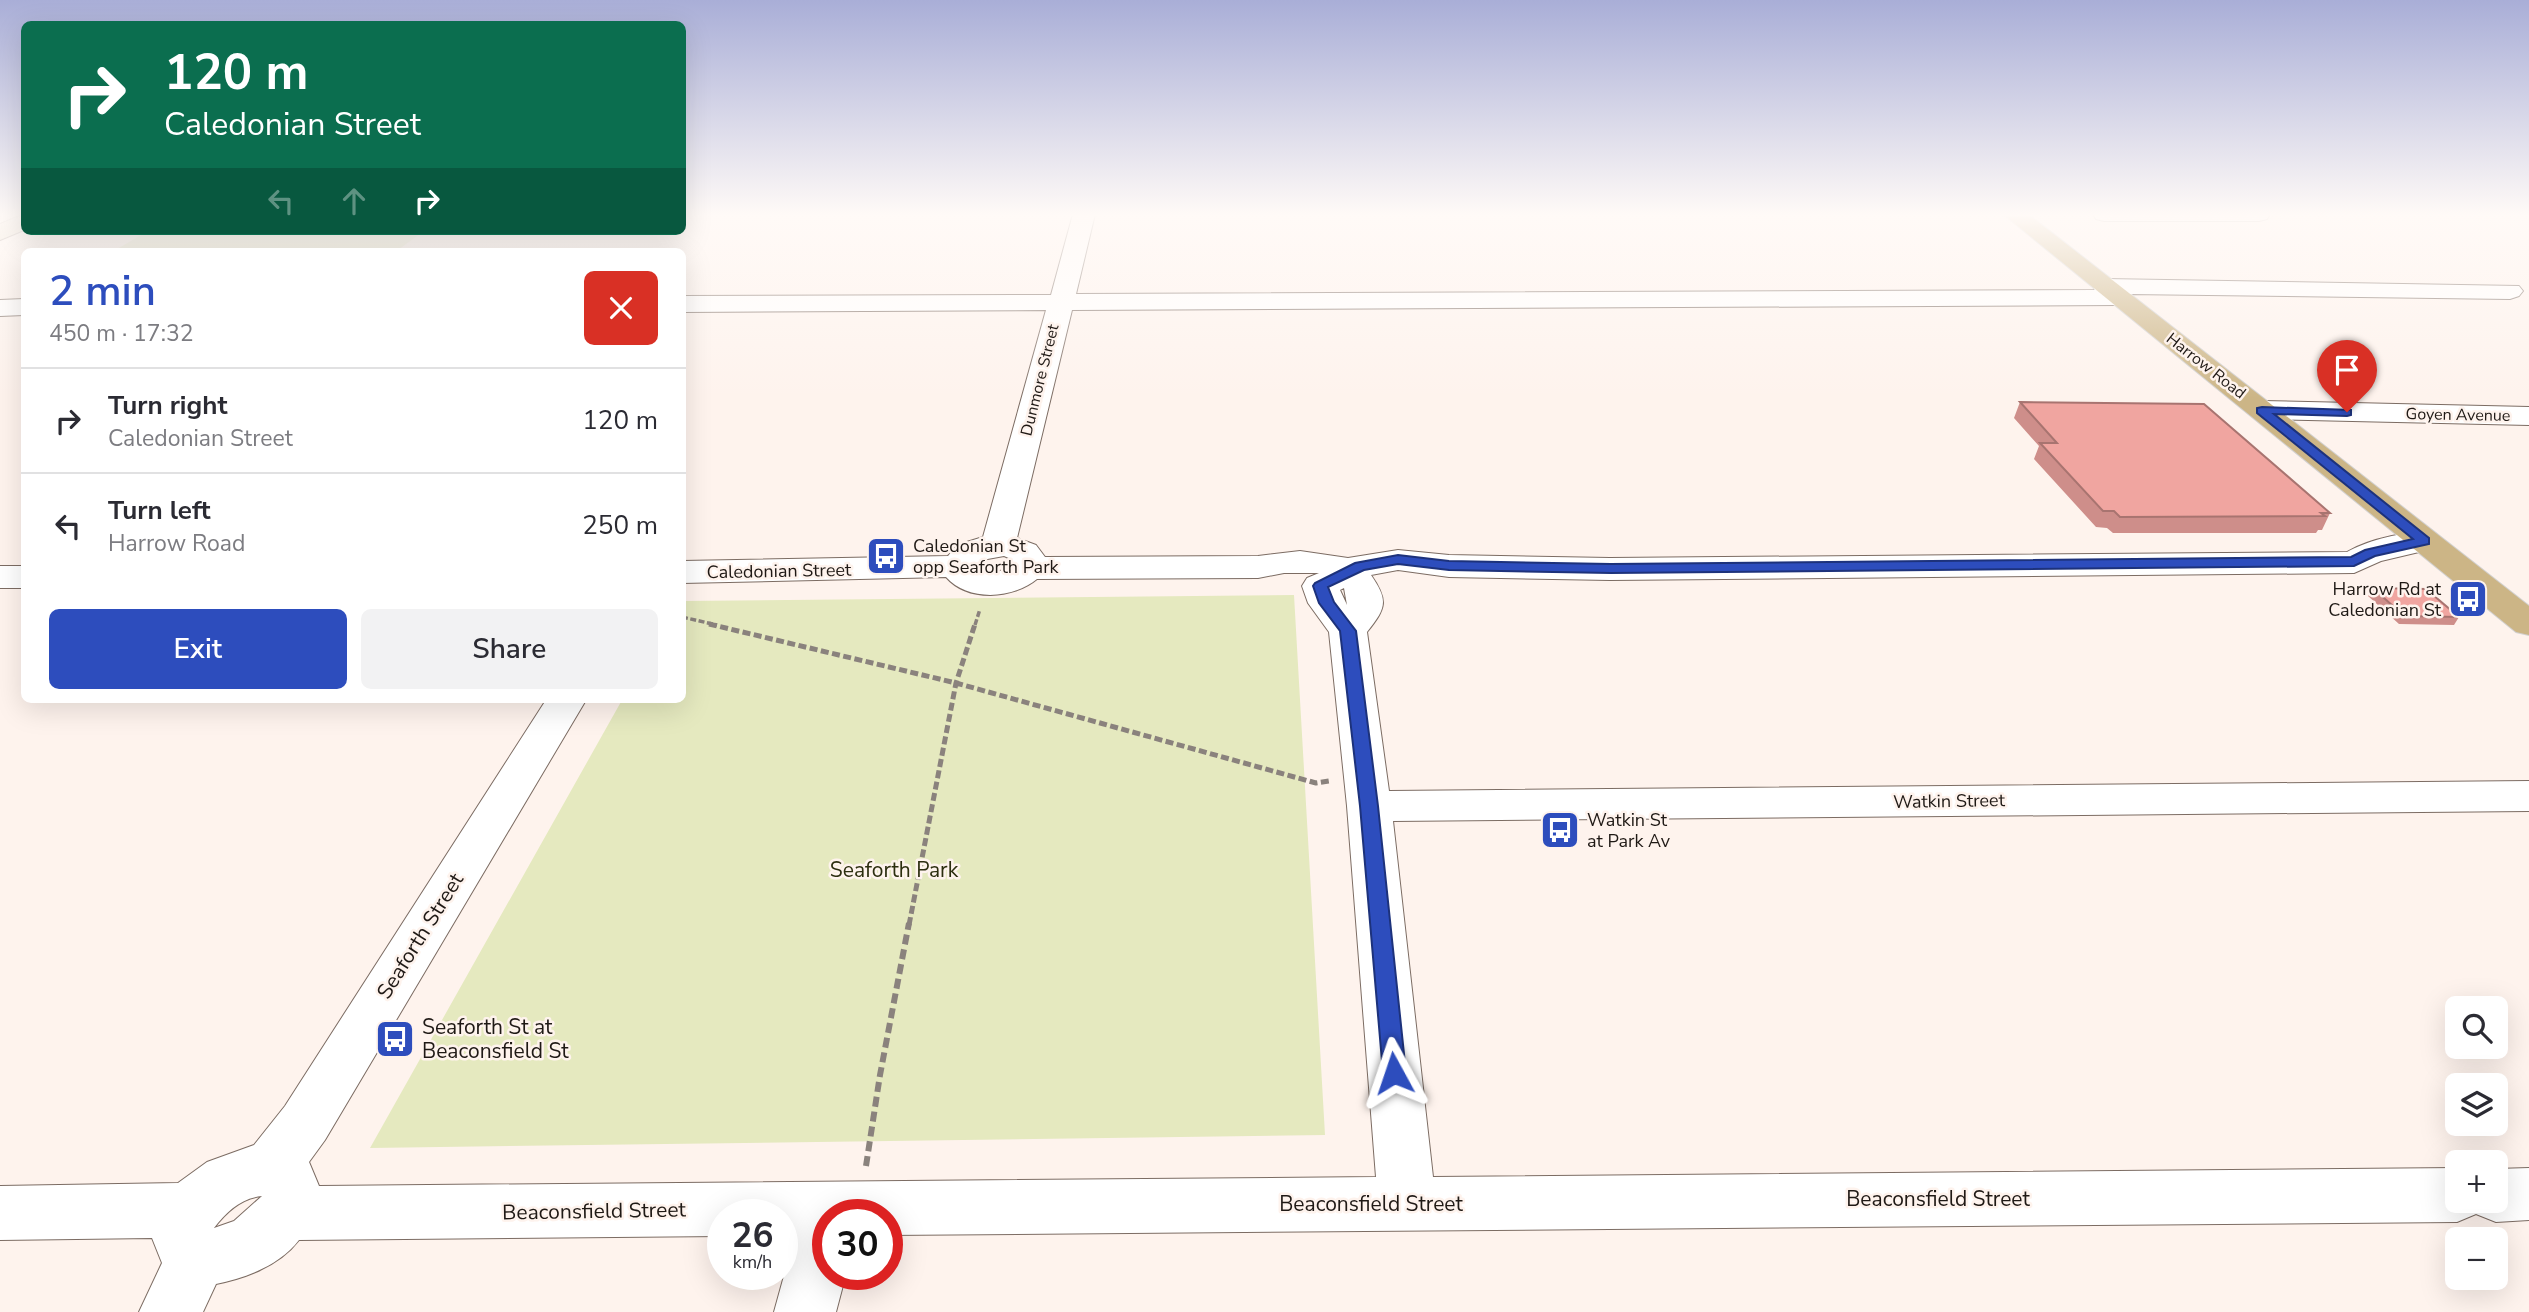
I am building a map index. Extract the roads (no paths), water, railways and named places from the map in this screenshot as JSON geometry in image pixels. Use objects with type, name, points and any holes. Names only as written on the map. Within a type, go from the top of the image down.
[{"type":"main road","name":"Harrow Road","points":[[2090,275],[2529,624]]},
{"type":"street","name":"Dunmore Street","points":[[998,546],[1067,275]]},
{"type":"street","points":[[686,304],[2510,291]]},
{"type":"street","points":[[0,308],[21,307]]},
{"type":"street","name":"Goyen Avenue","points":[[2262,410],[2529,416]]},
{"type":"street","points":[[1028,568],[1028,557],[1024,552],[998,546],[968,554],[973,575],[1008,581],[1028,568],[1258,567],[1308,580],[1347,580],[1449,566],[1611,569],[2354,562],[2370,553],[2424,541]]},
{"type":"street","name":"Caledonian Street","points":[[686,572],[903,569],[973,575]]},
{"type":"street","points":[[0,578],[21,577]]},
{"type":"street","points":[[1347,580],[1326,603],[1348,631],[1367,791],[1407,1204]]},
{"type":"street","name":"Seaforth Street","points":[[195,1233],[212,1258],[245,1248],[261,1238],[305,1123],[564,703]]},
{"type":"street","name":"Watkin Street","points":[[1367,791],[2529,796]]},
{"type":"street","name":"Beaconsfield Street","points":[[278,1191],[812,1213]]},
{"type":"street","points":[[2508,1195],[2529,1194]]},
{"type":"street","name":"Beaconsfield Street","points":[[903,1213],[1407,1204],[2445,1195]]},
{"type":"street","points":[[0,1213],[195,1233],[170,1312]]},
{"type":"street","points":[[805,1312],[812,1290]]},
{"type":"place","name":"Caledonian St opp Seaforth Park","points":[[886,556]]},
{"type":"place","name":"Harrow Rd at Caledonian St","points":[[2468,599]]},
{"type":"place","name":"Watkin St at Park Av","points":[[1560,830]]},
{"type":"place","name":"Seaforth St at Beaconsfield St","points":[[395,1039]]},
{"type":"park label","name":"Seaforth Park","points":[[894,870]]}]
